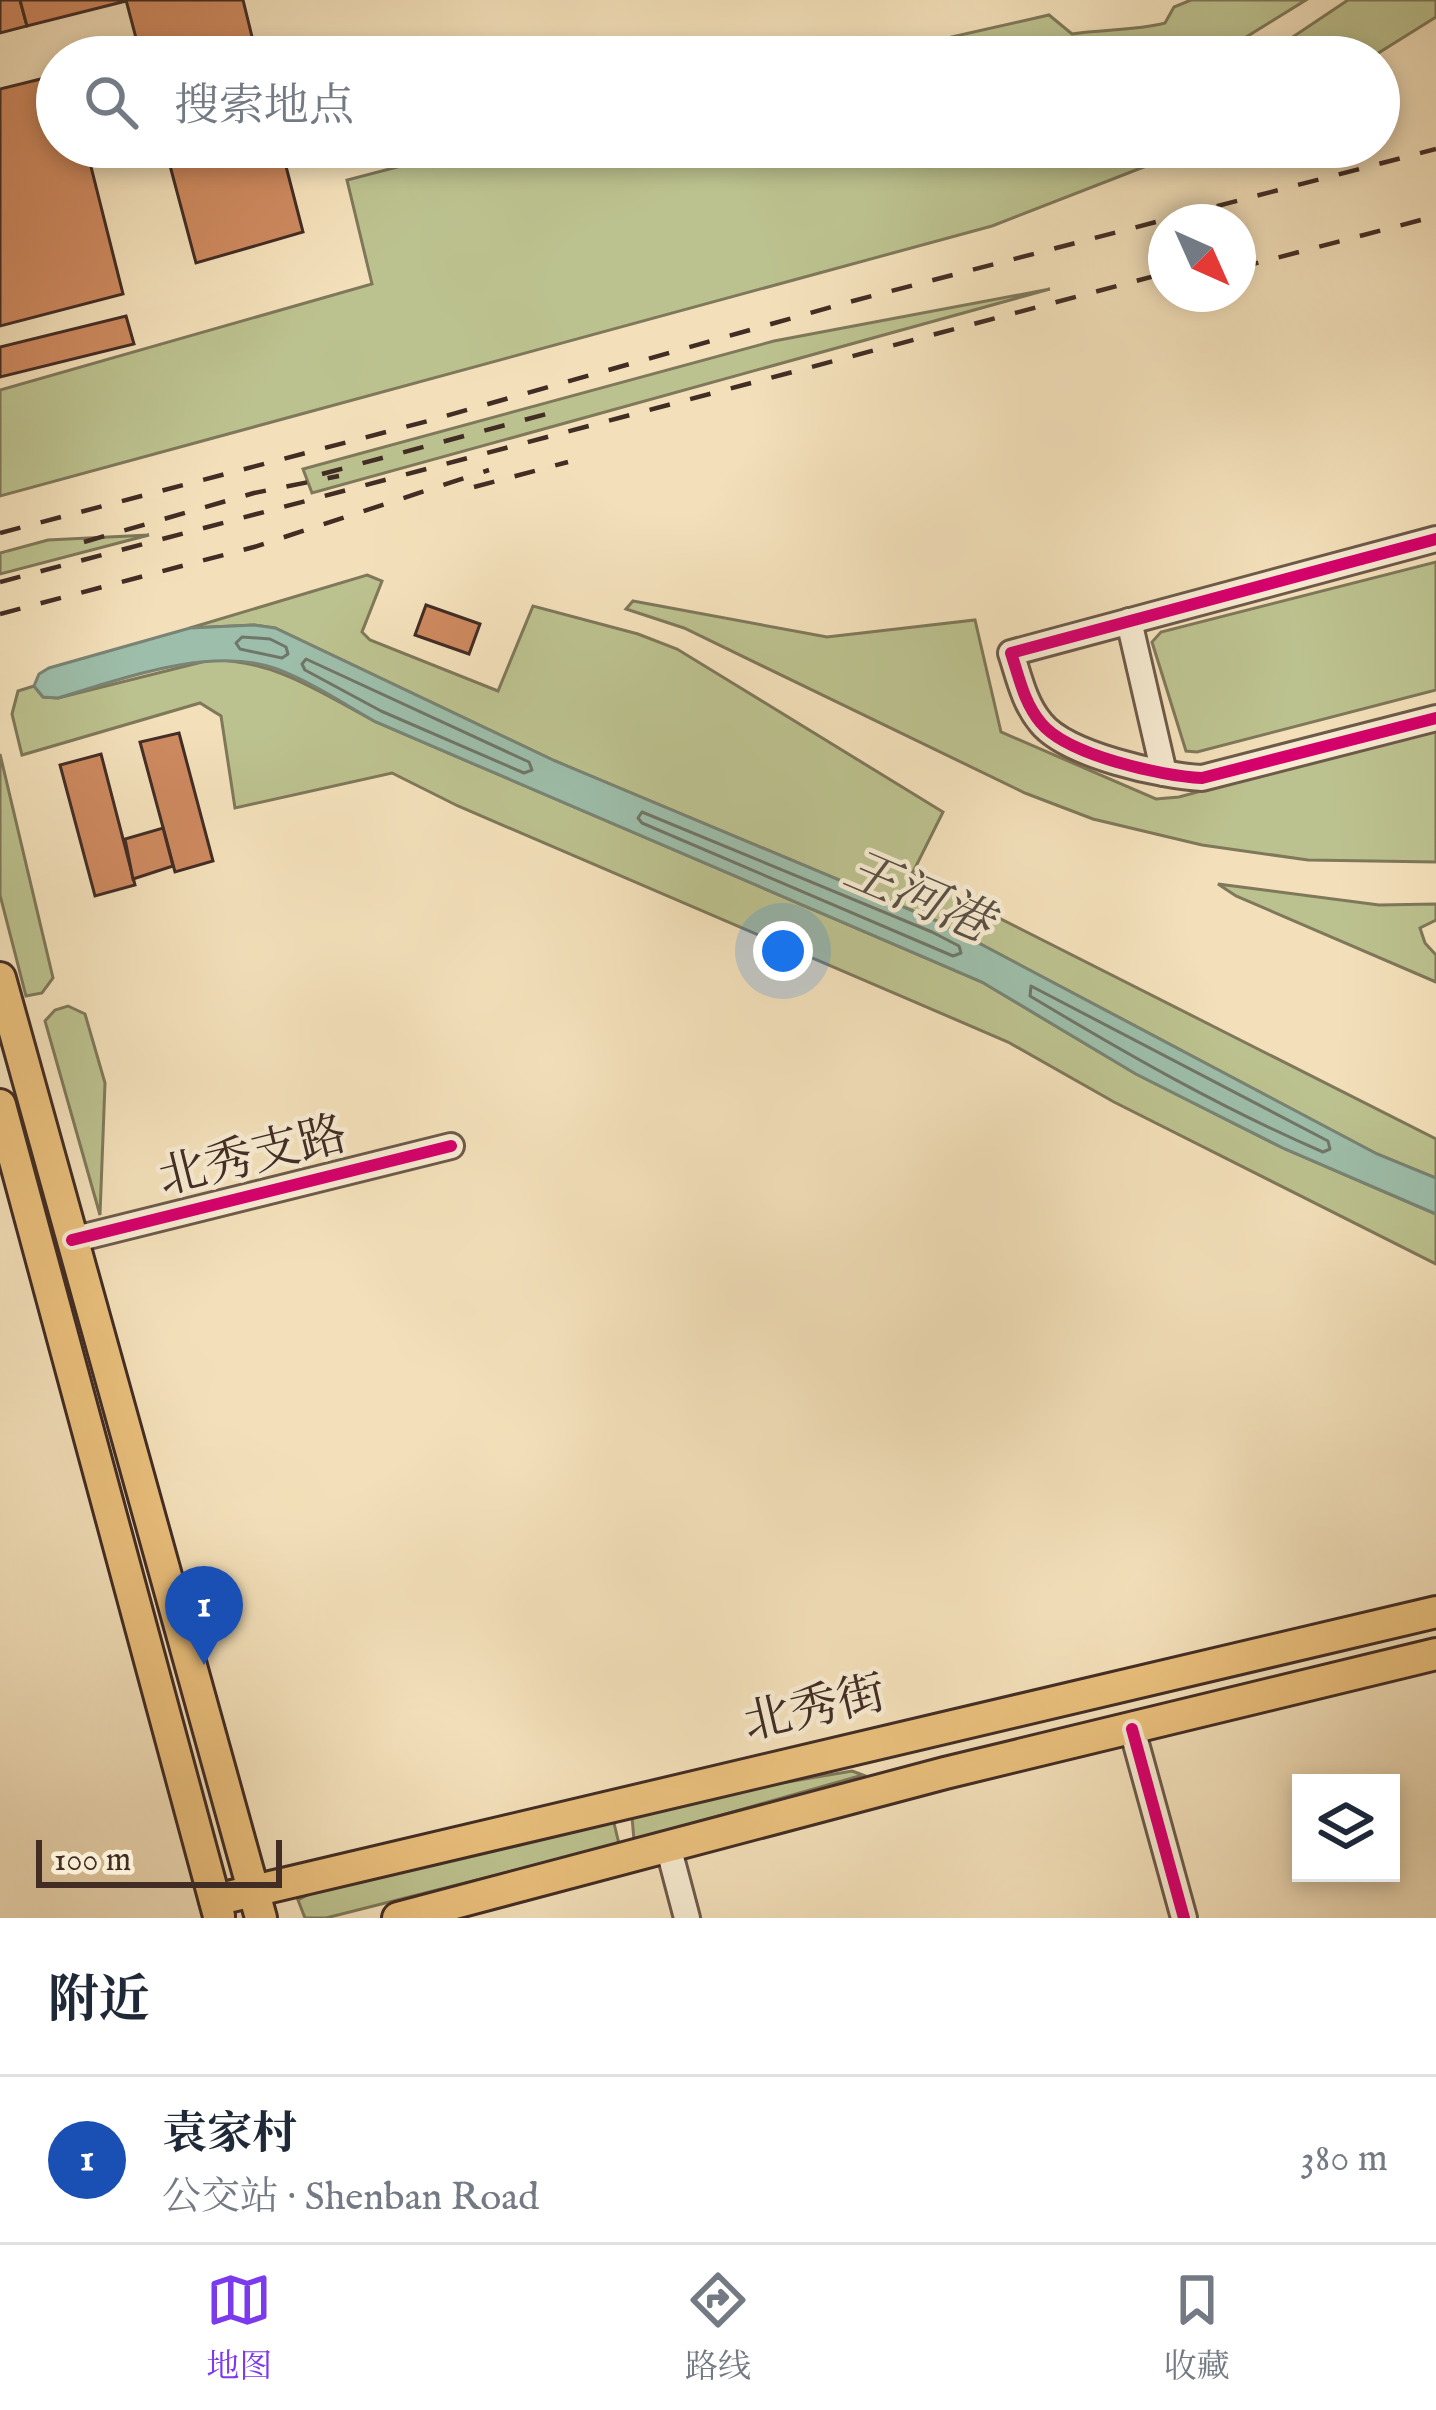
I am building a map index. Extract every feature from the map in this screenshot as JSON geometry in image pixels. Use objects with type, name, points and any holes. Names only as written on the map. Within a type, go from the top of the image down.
[{"type":"main road","points":[[0,977],[258,1904]]},
{"type":"main road","points":[[0,1105],[217,1909]]},
{"type":"main road","name":"北秀街","points":[[217,1909],[258,1904],[1436,1612]]},
{"type":"main road","name":"北秀街","points":[[398,1918],[1436,1654]]},
{"type":"street","points":[[1436,539],[1011,652],[1028,703],[1044,727],[1075,747],[1164,773],[1202,778],[1436,718]]},
{"type":"street","points":[[1129,621],[1164,773]]},
{"type":"street","name":"北秀支路","points":[[72,1240],[451,1146]]},
{"type":"street","points":[[1132,1729],[1184,1918]]},
{"type":"street","points":[[668,1846],[687,1918]]},
{"type":"shaded area","points":[[1191,0],[1306,0],[1248,36],[956,36],[1049,15],[1072,34],[1153,26],[1165,23],[1174,7]]},
{"type":"shaded area","points":[[1348,0],[1436,0],[1436,17],[1400,40],[1294,36]]},
{"type":"shaded area","points":[[393,168],[1141,168],[992,226],[0,496],[0,390],[372,284],[347,180]]},
{"type":"shaded area","points":[[1050,289],[312,493],[303,469],[774,341]]},
{"type":"shaded area","points":[[149,535],[0,574],[0,553],[48,540]]},
{"type":"shaded area","points":[[1436,562],[1436,690],[1186,751],[1152,642],[1161,632]]},
{"type":"shaded area","points":[[367,575],[382,581],[362,632],[370,640],[498,691],[533,606],[677,649],[943,812],[912,874],[1436,1139],[1436,1178],[1377,1154],[937,921],[555,761],[275,628],[190,628]]},
{"type":"shaded area","points":[[633,601],[827,637],[975,620],[1001,732],[1156,799],[1179,797],[1436,728],[1436,862],[1308,860],[1202,845],[1093,819],[1025,793],[684,628],[626,609]]},
{"type":"shaded area","points":[[210,660],[255,665],[296,680],[376,722],[982,982],[1136,1074],[1285,1149],[1436,1214],[1436,1264],[1114,1102],[1008,1042],[458,806],[392,773],[235,808],[221,716],[200,703],[22,755],[12,714],[18,691],[34,686],[43,697],[58,698]]},
{"type":"shaded area","points":[[0,754],[53,978],[42,993],[26,996],[0,895]]},
{"type":"shaded area","points":[[1218,884],[1379,905],[1436,904],[1436,920],[1420,928],[1436,955],[1436,982],[1236,896]]},
{"type":"shaded area","points":[[68,1006],[85,1014],[105,1083],[100,1215],[45,1021],[55,1010]]},
{"type":"shaded area","points":[[852,1771],[863,1775],[634,1840],[632,1817]]},
{"type":"shaded area","points":[[613,1819],[619,1844],[326,1918],[305,1918],[298,1900],[313,1892]]},
{"type":"water","points":[[190,628],[275,628],[555,761],[937,921],[1377,1154],[1436,1178],[1436,1214],[1285,1149],[1136,1074],[982,982],[376,722],[277,669],[252,663],[196,663],[58,698],[43,697],[34,686],[39,674],[49,668]]},
{"type":"building","points":[[0,0],[20,0],[27,26],[0,33]]},
{"type":"building","points":[[20,0],[126,0],[126,1],[27,26]]},
{"type":"building","points":[[126,0],[243,0],[252,36],[135,36]]},
{"type":"building","points":[[36,80],[36,168],[91,168],[123,294],[0,326],[0,89]]},
{"type":"building","points":[[171,168],[286,168],[303,232],[196,263]]},
{"type":"building","points":[[126,316],[134,344],[0,377],[0,347]]},
{"type":"building","points":[[426,605],[480,624],[469,654],[415,635]]},
{"type":"building","points":[[179,733],[213,861],[175,872],[140,742]]},
{"type":"building","points":[[101,754],[135,885],[95,896],[60,765]]},
{"type":"building","points":[[163,828],[173,866],[133,879],[125,839]]},
{"type":"railway","points":[[1400,158],[1436,149]]},
{"type":"railway","points":[[0,533],[1363,168]]},
{"type":"railway","points":[[1256,263],[1436,216]]},
{"type":"railway","points":[[0,582],[1148,278]]},
{"type":"railway","points":[[322,474],[554,412]]},
{"type":"railway","points":[[474,487],[568,462]]},
{"type":"railway","points":[[0,614],[254,547],[489,470]]},
{"type":"railway","points":[[84,542],[254,493],[339,476]]},
{"type":"cycle path","points":[[1436,539],[1011,653],[1030,707],[1054,734],[1116,762],[1184,776],[1202,778],[1436,718]]},
{"type":"cycle path","points":[[72,1240],[451,1146]]},
{"type":"cycle path","points":[[1132,1729],[1184,1918]]},
{"type":"place","name":"袁家村","points":[[204,1665]]},
{"type":"water label","name":"王河港","points":[[917,899]]}]
